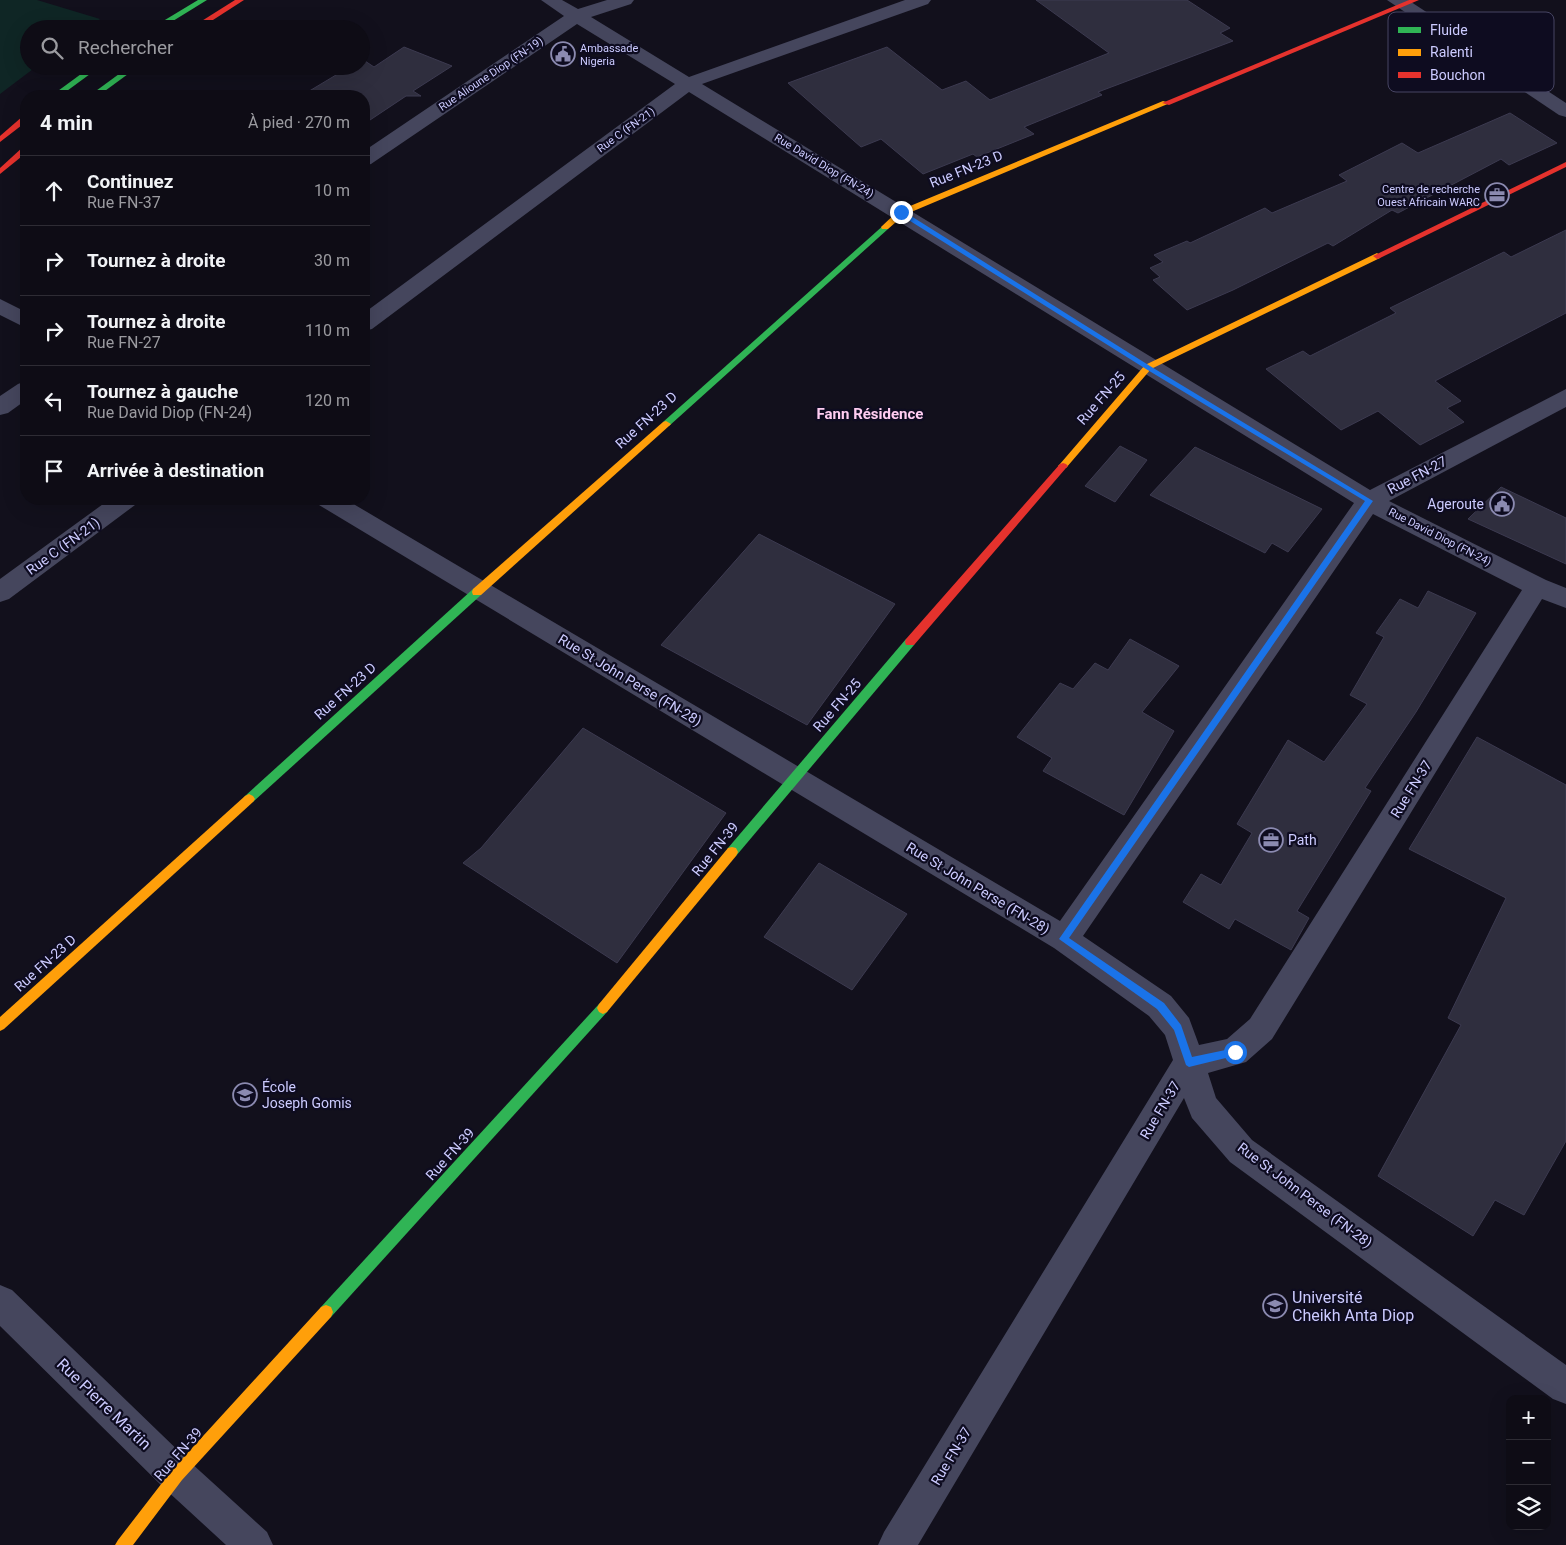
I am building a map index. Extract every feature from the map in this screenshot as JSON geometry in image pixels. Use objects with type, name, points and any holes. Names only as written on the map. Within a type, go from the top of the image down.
[{"type":"main road","points":[[169,20],[203,0]]},
{"type":"main road","points":[[208,20],[240,0]]},
{"type":"main road","name":"Rue FN-23 D","points":[[0,1025],[901,212],[1405,2]]},
{"type":"main road","points":[[64,90],[85,75]]},
{"type":"main road","points":[[101,90],[122,75]]},
{"type":"main road","points":[[0,140],[20,123]]},
{"type":"main road","points":[[0,172],[20,154]]},
{"type":"main road","name":"Rue FN-25","points":[[793,778],[1148,368],[1566,164]]},
{"type":"main road","name":"Rue FN-39","points":[[123,1545],[178,1476],[611,999],[793,778]]},
{"type":"street","name":"Rue David Diop (FN-24)","points":[[550,0],[901,212],[1148,368],[1369,501],[1537,587],[1566,598]]},
{"type":"street","name":"Rue Alioune Diop (FN-19)","points":[[370,156],[576,16],[625,0]]},
{"type":"street","name":"Rue C (FN-21)","points":[[370,320],[689,83],[922,0]]},
{"type":"street","points":[[1405,2],[1420,12]]},
{"type":"street","points":[[1538,92],[1566,111]]},
{"type":"street","points":[[0,306],[20,318]]},
{"type":"street","points":[[0,407],[20,393]]},
{"type":"street","name":"Rue FN-27","points":[[1064,939],[1369,501],[1566,397]]},
{"type":"street","name":"Rue C (FN-21)","points":[[0,592],[119,505]]},
{"type":"street","name":"Rue St John Perse (FN-28)","points":[[336,505],[1064,939],[1160,1006],[1178,1028],[1203,1107],[1241,1150],[1566,1386]]},
{"type":"street","name":"Rue FN-37","points":[[897,1545],[1189,1062],[1235,1052],[1261,1030],[1537,587]]},
{"type":"street","name":"Rue Pierre Martin","points":[[0,1302],[178,1476],[254,1545]]},
{"type":"green space","points":[[0,0],[37,0],[100,19],[20,20],[20,75],[25,75],[0,94]]},
{"type":"building","points":[[1036,0],[1187,0],[1230,28],[1220,33],[1233,41],[1098,92],[1102,95],[1024,127],[1034,134],[977,157],[973,154],[923,174],[881,139],[861,147],[788,83],[887,47],[942,90],[966,81],[990,100],[1109,53]]},
{"type":"building","points":[[404,47],[452,66],[413,91],[421,96],[406,96],[370,120],[370,90],[311,90],[336,75],[370,75],[370,64],[374,67]]},
{"type":"building","points":[[1510,113],[1557,143],[1509,165],[1501,159],[1398,213],[1392,210],[1333,246],[1328,243],[1233,290],[1187,310],[1153,280],[1160,277],[1150,268],[1163,262],[1154,255],[1187,241],[1190,243],[1265,208],[1272,213],[1347,181],[1339,175],[1402,143],[1418,153]]},
{"type":"building","points":[[1566,230],[1566,313],[1435,381],[1461,401],[1447,408],[1464,422],[1420,445],[1378,411],[1341,430],[1266,369],[1303,351],[1310,356],[1396,313],[1390,308],[1504,252],[1511,257]]},
{"type":"building","points":[[1120,446],[1147,460],[1115,502],[1085,486]]},
{"type":"building","points":[[1195,447],[1322,509],[1288,552],[1272,543],[1265,553],[1150,495]]},
{"type":"building","points":[[1501,487],[1566,518],[1566,564],[1468,519]]},
{"type":"building","points":[[759,534],[895,604],[807,725],[661,645]]},
{"type":"building","points":[[1428,591],[1476,613],[1416,712],[1365,788],[1371,791],[1297,911],[1309,918],[1291,950],[1235,919],[1229,929],[1183,902],[1201,874],[1221,885],[1252,833],[1237,824],[1288,740],[1324,762],[1367,704],[1350,695],[1384,637],[1376,633],[1400,599],[1418,608]]},
{"type":"building","points":[[1130,639],[1179,666],[1142,712],[1174,731],[1124,815],[1043,771],[1052,758],[1017,737],[1060,683],[1073,689],[1095,663],[1108,670]]},
{"type":"building","points":[[583,728],[726,813],[617,963],[463,863],[481,848]]},
{"type":"building","points":[[1477,737],[1566,785],[1566,1141],[1524,1215],[1495,1200],[1473,1236],[1378,1176],[1461,1025],[1448,1018],[1506,898],[1409,849]]},
{"type":"building","points":[[819,863],[907,914],[852,990],[764,937]]},
{"type":"traffic: fast","points":[[169,20],[203,0]]},
{"type":"traffic: fast","points":[[63,90],[84,75]]},
{"type":"traffic: fast","points":[[101,90],[122,75]]},
{"type":"traffic: fast","points":[[666,424],[885,227]]},
{"type":"traffic: fast","points":[[249,799],[477,592]]},
{"type":"traffic: fast","points":[[732,852],[910,642]]},
{"type":"traffic: fast","points":[[326,1312],[603,1008]]},
{"type":"traffic: slow","points":[[885,227],[901,213],[1166,103]]},
{"type":"traffic: slow","points":[[1063,466],[1148,367],[1377,256]]},
{"type":"traffic: slow","points":[[477,592],[666,424]]},
{"type":"traffic: slow","points":[[0,1025],[249,799]]},
{"type":"traffic: slow","points":[[603,1008],[732,852]]},
{"type":"traffic: slow","points":[[123,1545],[177,1475],[326,1312]]},
{"type":"traffic: jam","points":[[208,20],[240,0]]},
{"type":"traffic: jam","points":[[1166,103],[1415,0]]},
{"type":"traffic: jam","points":[[0,140],[20,123]]},
{"type":"traffic: jam","points":[[0,172],[20,154]]},
{"type":"traffic: jam","points":[[1377,256],[1566,164]]},
{"type":"traffic: jam","points":[[910,642],[1063,466]]},
{"type":"place","name":"Ambassade Nigeria","points":[[563,54]]},
{"type":"place","name":"Centre de recherche Ouest Africain WARC","points":[[1497,195]]},
{"type":"place","name":"Ageroute","points":[[1502,504]]},
{"type":"place","name":"Path","points":[[1271,840]]},
{"type":"place","name":"École Joseph Gomis","points":[[245,1095]]},
{"type":"place","name":"Université Cheikh Anta Diop","points":[[1275,1306]]},
{"type":"district","name":"Fann Résidence","points":[[870,414]]},
{"type":"route","points":[[901,212],[1148,368],[1369,501],[1064,939],[1160,1006],[1178,1028],[1189,1062],[1235,1052]]}]
